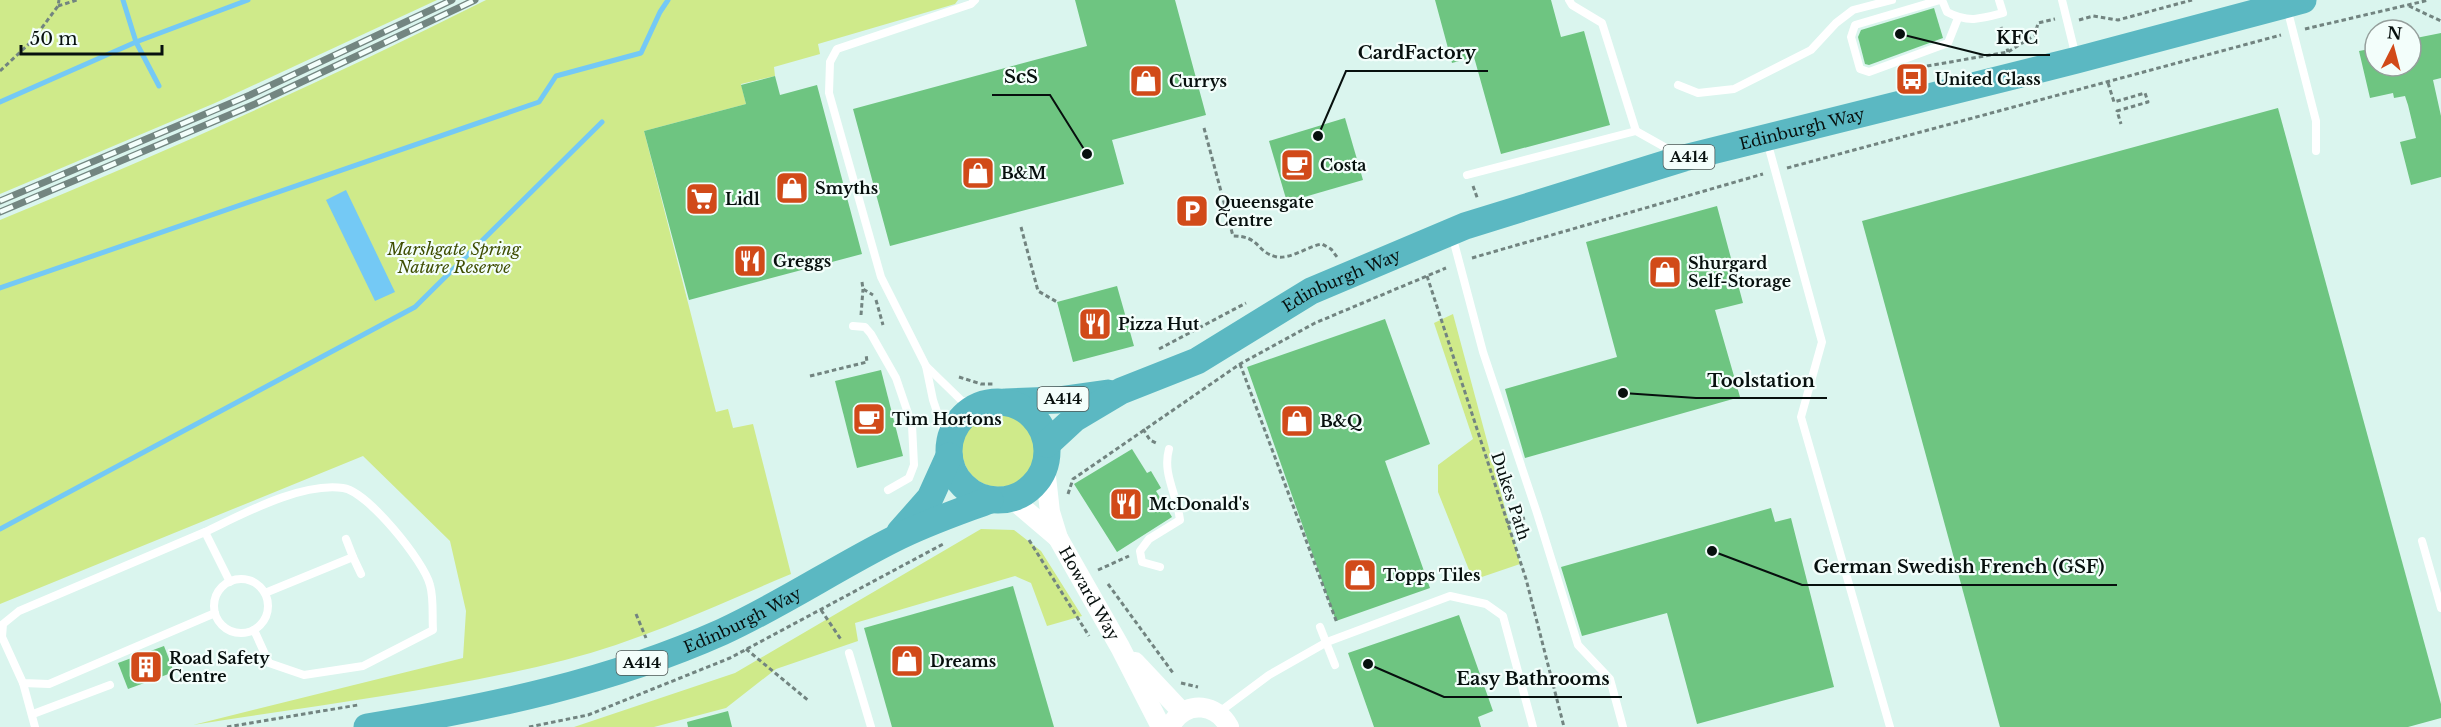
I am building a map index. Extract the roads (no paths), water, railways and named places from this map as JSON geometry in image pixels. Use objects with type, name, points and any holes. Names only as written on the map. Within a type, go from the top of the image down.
[{"type":"highway","name":"Edinburgh Way","points":[[1046,456],[1074,419],[1121,391],[1197,361],[1311,291],[1451,232],[1684,158],[2077,60],[2295,2]]},
{"type":"highway","name":"Edinburgh Way","points":[[992,404],[1058,400],[1121,391]]},
{"type":"highway","points":[[992,404],[1026,410],[1037,421],[1046,456],[1028,490],[1020,496],[995,500],[965,487],[954,472],[949,452],[959,422],[992,404]]},
{"type":"highway","name":"Edinburgh Way","points":[[895,538],[930,498],[949,452]]},
{"type":"highway","name":"Edinburgh Way","points":[[367,715],[517,699],[619,672],[722,632],[895,538],[954,511],[995,500]]},
{"type":"street","points":[[1046,456],[1050,512],[1058,538]]},
{"type":"street","points":[[995,500],[1017,503],[1058,538]]},
{"type":"street","name":"Howard Way","points":[[1058,538],[1120,647],[1161,727]]},
{"type":"street","name":"Howard Way","points":[[1120,647],[1176,720]]},
{"type":"street","points":[[1176,720],[1200,707],[1224,716]]},
{"type":"lane","points":[[949,452],[933,400],[926,366],[881,277],[828,93],[830,62],[837,49],[971,4],[975,0]]},
{"type":"lane","points":[[1569,0],[1572,5],[1602,23],[1636,131],[1684,158]]},
{"type":"lane","points":[[1678,85],[1698,93],[1734,89],[1811,50],[1836,23],[1853,10],[1892,0]]},
{"type":"lane","points":[[1958,18],[1948,44],[1869,72],[1860,69],[1851,37],[1855,26],[1941,0],[1947,12],[1958,18],[1980,20],[2003,13],[1999,0]]},
{"type":"lane","points":[[2062,0],[2077,60]]},
{"type":"lane","points":[[2295,2],[2293,31],[2316,121],[2316,151]]},
{"type":"lane","points":[[1467,175],[1636,131]]},
{"type":"lane","points":[[1766,138],[1822,342],[1801,417],[1890,727]]},
{"type":"lane","points":[[1451,232],[1483,352],[1578,645],[1610,679],[1623,727]]},
{"type":"lane","points":[[857,326],[871,334],[896,378],[912,424],[914,465],[909,478],[888,490]]},
{"type":"lane","points":[[926,366],[962,401],[992,404]]},
{"type":"lane","points":[[1160,567],[1142,562],[1140,550],[1149,539],[1180,520],[1178,503],[1165,465],[1169,449]]},
{"type":"lane","points":[[35,727],[23,683],[2,636],[3,624],[19,611],[305,490],[345,488],[378,512],[414,552],[430,584],[434,630],[363,666],[304,675],[269,663],[254,630]]},
{"type":"lane","points":[[205,532],[230,582]]},
{"type":"lane","points":[[346,539],[361,574]]},
{"type":"lane","points":[[2422,541],[2441,608]]},
{"type":"lane","points":[[265,593],[353,557]]},
{"type":"lane","points":[[249,580],[265,593],[268,611],[265,620],[254,630],[235,633],[223,626],[215,613],[216,597],[220,589],[230,582],[249,580]]},
{"type":"lane","points":[[1224,716],[1269,675],[1327,642],[1450,596],[1486,604],[1503,616],[1533,727]]},
{"type":"lane","points":[[23,683],[49,684],[215,613]]},
{"type":"lane","points":[[1320,627],[1335,665]]},
{"type":"lane","points":[[849,653],[871,727]]},
{"type":"lane","points":[[33,714],[110,685]]},
{"type":"water","points":[[346,190],[395,292],[375,301],[326,200]]},
{"type":"waterway","points":[[123,0],[136,42],[159,86]]},
{"type":"waterway","points":[[0,102],[136,42],[248,0]]},
{"type":"waterway","points":[[0,288],[539,102],[556,76],[641,53],[668,0]]},
{"type":"waterway","points":[[0,529],[415,307],[602,122]]},
{"type":"railway","points":[[0,201],[250,95],[452,0]]},
{"type":"railway","points":[[0,212],[255,104],[475,0]]},
{"type":"place","name":"KFC","points":[[1900,34]]},
{"type":"place","name":"United Glass","points":[[1912,79]]},
{"type":"place","name":"Currys","points":[[1146,81]]},
{"type":"place","name":"CardFactory","points":[[1318,136]]},
{"type":"place","name":"ScS","points":[[1087,154]]},
{"type":"place","name":"Costa","points":[[1297,165]]},
{"type":"place","name":"B&M","points":[[978,173]]},
{"type":"place","name":"Smyths","points":[[792,188]]},
{"type":"place","name":"Lidl","points":[[702,199]]},
{"type":"place","name":"Queensgate Centre","points":[[1192,211]]},
{"type":"place","name":"Greggs","points":[[750,261]]},
{"type":"place","name":"Shurgard Self-Storage","points":[[1665,272]]},
{"type":"place","name":"Pizza Hut","points":[[1095,324]]},
{"type":"place","name":"Toolstation","points":[[1623,393]]},
{"type":"place","name":"Tim Hortons","points":[[869,419]]},
{"type":"place","name":"B&Q","points":[[1297,421]]},
{"type":"place","name":"McDonald's","points":[[1126,504]]},
{"type":"place","name":"German Swedish French (GSF)","points":[[1712,551]]},
{"type":"place","name":"Topps Tiles","points":[[1360,575]]},
{"type":"place","name":"Dreams","points":[[907,661]]},
{"type":"place","name":"Easy Bathrooms","points":[[1368,664]]},
{"type":"place","name":"Road Safety Centre","points":[[146,667]]},
{"type":"park label","name":"Marshgate Spring Nature Reserve","points":[[454,258]]}]
